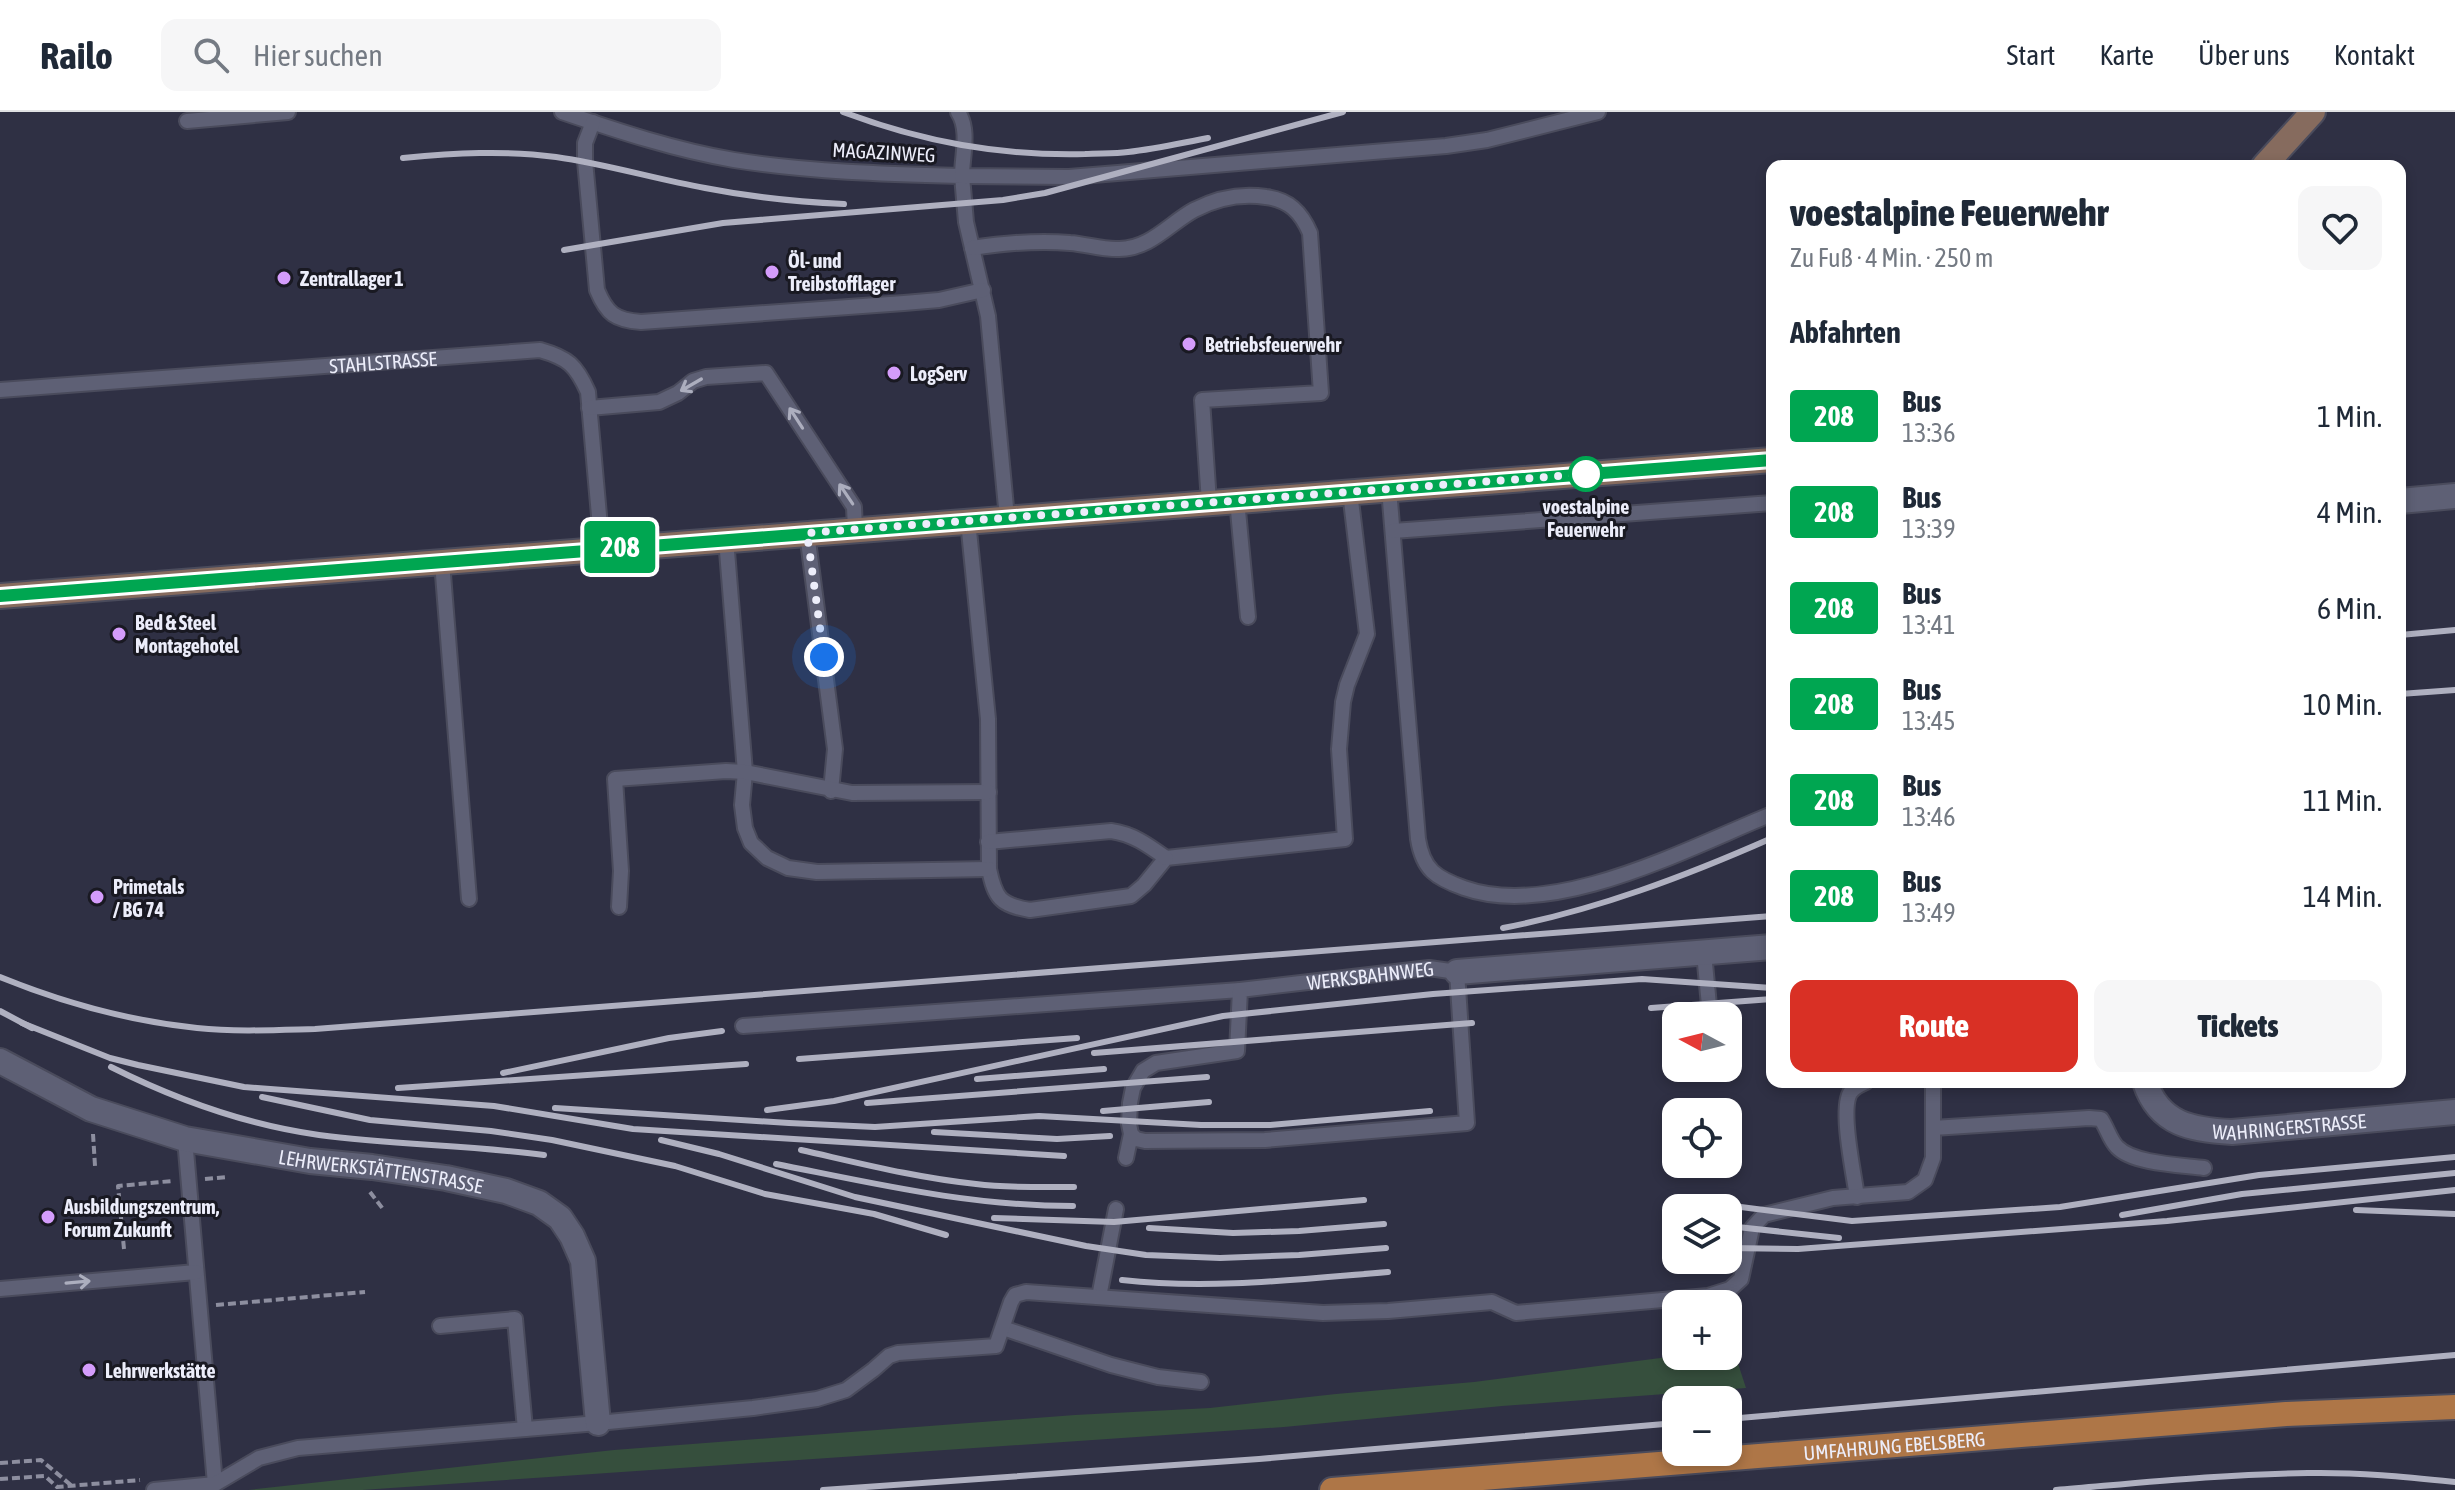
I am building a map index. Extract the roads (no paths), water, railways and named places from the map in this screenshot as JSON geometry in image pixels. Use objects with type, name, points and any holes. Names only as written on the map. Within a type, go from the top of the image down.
[{"type":"main road","name":"UMFAHRUNG EBELSBERG","points":[[1332,1490],[2286,1414],[2455,1407]]},
{"type":"street","points":[[2269,160],[2313,112]]},
{"type":"street","points":[[0,596],[1766,460]]},
{"type":"street","points":[[2406,500],[2455,496]]},
{"type":"street","name":"WERKSBAHNWEG","points":[[1457,972],[1766,948]]},
{"type":"street","name":"LEHRWERKSTÄTTENSTRASSE","points":[[0,1061],[91,1109],[185,1139],[310,1161],[446,1178],[506,1191],[539,1203],[560,1218],[583,1261],[598,1423]]},
{"type":"street","name":"WAHRINGERSTRASSE","points":[[2148,1088],[2168,1118],[2209,1131],[2232,1132],[2455,1112]]},
{"type":"lane","points":[[187,121],[288,112]]},
{"type":"lane","name":"MAGAZINWEG","points":[[562,112],[680,148],[733,160],[791,167],[962,176],[965,212],[988,316],[1007,518]]},
{"type":"lane","points":[[958,112],[965,132],[962,176],[1069,177],[1446,146],[1487,140],[1598,112]]},
{"type":"lane","points":[[593,122],[585,143],[585,161],[597,290],[603,304],[613,315],[625,321],[939,300],[983,290]]},
{"type":"lane","points":[[972,248],[1010,242],[1057,242],[1119,249],[1136,247],[1212,202],[1251,195],[1276,198],[1291,205],[1303,218],[1310,233],[1321,393],[1202,400],[1209,502]]},
{"type":"lane","name":"STAHLSTRASSE","points":[[0,390],[540,350],[569,362],[580,373],[588,392],[602,549]]},
{"type":"lane","points":[[589,408],[659,402],[693,381],[706,377],[766,373],[854,507],[855,529]]},
{"type":"lane","points":[[1389,489],[1418,839],[1421,857],[1430,871],[1450,883],[1475,892],[1502,896],[1538,895],[1593,884],[1640,869],[1766,816]]},
{"type":"lane","points":[[988,842],[1111,831],[1126,833],[1166,858],[1345,839],[1339,730],[1347,685],[1367,634],[1350,492]]},
{"type":"lane","points":[[1237,500],[1248,617]]},
{"type":"lane","points":[[1393,531],[1766,503]]},
{"type":"lane","points":[[968,521],[988,719],[988,842],[993,889],[1000,900],[1030,910],[1131,896],[1166,858]]},
{"type":"lane","points":[[807,533],[835,749],[831,791]]},
{"type":"lane","points":[[726,539],[745,772],[742,805],[751,843],[767,858],[788,868],[817,872],[989,869]]},
{"type":"lane","points":[[442,562],[469,899]]},
{"type":"lane","points":[[619,907],[621,871],[615,779],[681,773],[745,772],[852,793],[989,792]]},
{"type":"lane","points":[[1704,953],[1709,1002]]},
{"type":"lane","name":"WERKSBAHNWEG","points":[[743,1026],[1240,990],[1429,968],[1457,972]]},
{"type":"lane","points":[[1131,1134],[1145,1141],[1265,1140],[1467,1123],[1457,972]]},
{"type":"lane","points":[[1126,1158],[1131,1134],[1130,1103],[1133,1088],[1143,1071],[1156,1063],[1237,1051],[1240,990]]},
{"type":"lane","points":[[1854,1088],[1846,1101],[1846,1116],[1857,1197]]},
{"type":"lane","points":[[154,1490],[215,1484],[259,1458],[298,1448],[598,1423],[817,1399],[846,1390],[889,1356],[898,1353],[996,1346],[1015,1295],[1026,1292],[1323,1313],[1492,1302],[1516,1313],[1708,1296],[1730,1289],[1741,1279],[1752,1228],[1764,1215],[1833,1198],[1908,1192],[1925,1180],[1933,1158],[1933,1088]]},
{"type":"lane","points":[[1933,1128],[2101,1119],[2114,1145],[2123,1153],[2148,1161],[2204,1168]]},
{"type":"lane","points":[[185,1139],[215,1484]]},
{"type":"lane","points":[[1099,1297],[1116,1209]]},
{"type":"lane","points":[[0,1289],[196,1272]]},
{"type":"lane","points":[[440,1326],[515,1319],[525,1429]]},
{"type":"lane","points":[[1003,1328],[1111,1365],[1158,1377],[1201,1382]]},
{"type":"railway","points":[[843,112],[902,132],[992,150],[1053,154],[1123,153],[1208,138]]},
{"type":"railway","points":[[564,250],[723,223],[1003,200],[1045,193],[1343,112]]},
{"type":"railway","points":[[403,158],[480,153],[537,155],[740,194],[844,204]]},
{"type":"railway","points":[[2406,634],[2455,630]]},
{"type":"railway","points":[[2406,694],[2455,690]]},
{"type":"railway","points":[[1503,928],[1572,912],[1640,890],[1766,841]]},
{"type":"railway","points":[[0,977],[73,1003],[147,1021],[226,1030],[315,1029],[1766,916]]},
{"type":"railway","points":[[767,1110],[834,1101],[1223,1016],[1433,994],[1642,979],[1766,988]]},
{"type":"railway","points":[[1651,1008],[1766,999]]},
{"type":"railway","points":[[0,1011],[32,1028]]},
{"type":"railway","points":[[22,1023],[110,1058],[244,1087],[494,1106],[633,1129],[1064,1156]]},
{"type":"railway","points":[[1094,1053],[1472,1023]]},
{"type":"railway","points":[[503,1073],[669,1038],[722,1031]]},
{"type":"railway","points":[[799,1059],[1077,1038]]},
{"type":"railway","points":[[398,1088],[746,1064]]},
{"type":"railway","points":[[111,1067],[160,1090],[212,1109],[292,1131],[544,1155]]},
{"type":"railway","points":[[977,1079],[1104,1069]]},
{"type":"railway","points":[[867,1103],[1207,1077]]},
{"type":"railway","points":[[262,1097],[370,1120],[552,1140],[675,1166],[765,1194],[874,1214],[946,1235]]},
{"type":"railway","points":[[1103,1111],[1209,1102]]},
{"type":"railway","points":[[555,1108],[875,1127],[1039,1116],[1201,1125],[1270,1125],[1430,1111]]},
{"type":"railway","points":[[934,1132],[1057,1139],[1110,1136]]},
{"type":"railway","points":[[661,1140],[719,1154],[855,1197],[1086,1246],[1146,1255],[1220,1258],[1386,1248]]},
{"type":"railway","points":[[801,1150],[954,1181],[1000,1186],[1074,1187]]},
{"type":"railway","points":[[1742,1207],[1852,1221],[2060,1207],[2259,1175],[2455,1157]]},
{"type":"railway","points":[[776,1164],[960,1198],[1073,1206]]},
{"type":"railway","points":[[2122,1215],[2242,1194],[2455,1173]]},
{"type":"railway","points":[[1742,1248],[1798,1249],[2167,1221],[2455,1190]]},
{"type":"railway","points":[[994,1218],[1114,1222],[1364,1200]]},
{"type":"railway","points":[[2356,1210],[2455,1214]]},
{"type":"railway","points":[[1149,1228],[1233,1233],[1384,1224]]},
{"type":"railway","points":[[1742,1228],[1839,1238]]},
{"type":"railway","points":[[1122,1280],[1222,1284],[1388,1272]]},
{"type":"railway","points":[[1742,1418],[2455,1355]]},
{"type":"railway","points":[[823,1490],[1259,1459],[1662,1424]]},
{"type":"railway","points":[[2056,1490],[2213,1477],[2308,1473],[2455,1482]]},
{"type":"place","name":"Öl- und Treibstofflager","points":[[772,272]]},
{"type":"place","name":"Zentrallager 1","points":[[284,278]]},
{"type":"place","name":"Betriebsfeuerwehr","points":[[1189,344]]},
{"type":"place","name":"LogServ","points":[[894,373]]},
{"type":"place","name":"voestalpine Feuerwehr","points":[[1586,474]]},
{"type":"place","name":"Bed & Steel Montagehotel","points":[[119,634]]},
{"type":"place","name":"Primetals / BG 74","points":[[97,897]]},
{"type":"place","name":"Ausbildungszentrum, Forum Zukunft","points":[[48,1217]]},
{"type":"place","name":"Lehrwerkstätte","points":[[89,1370]]}]
